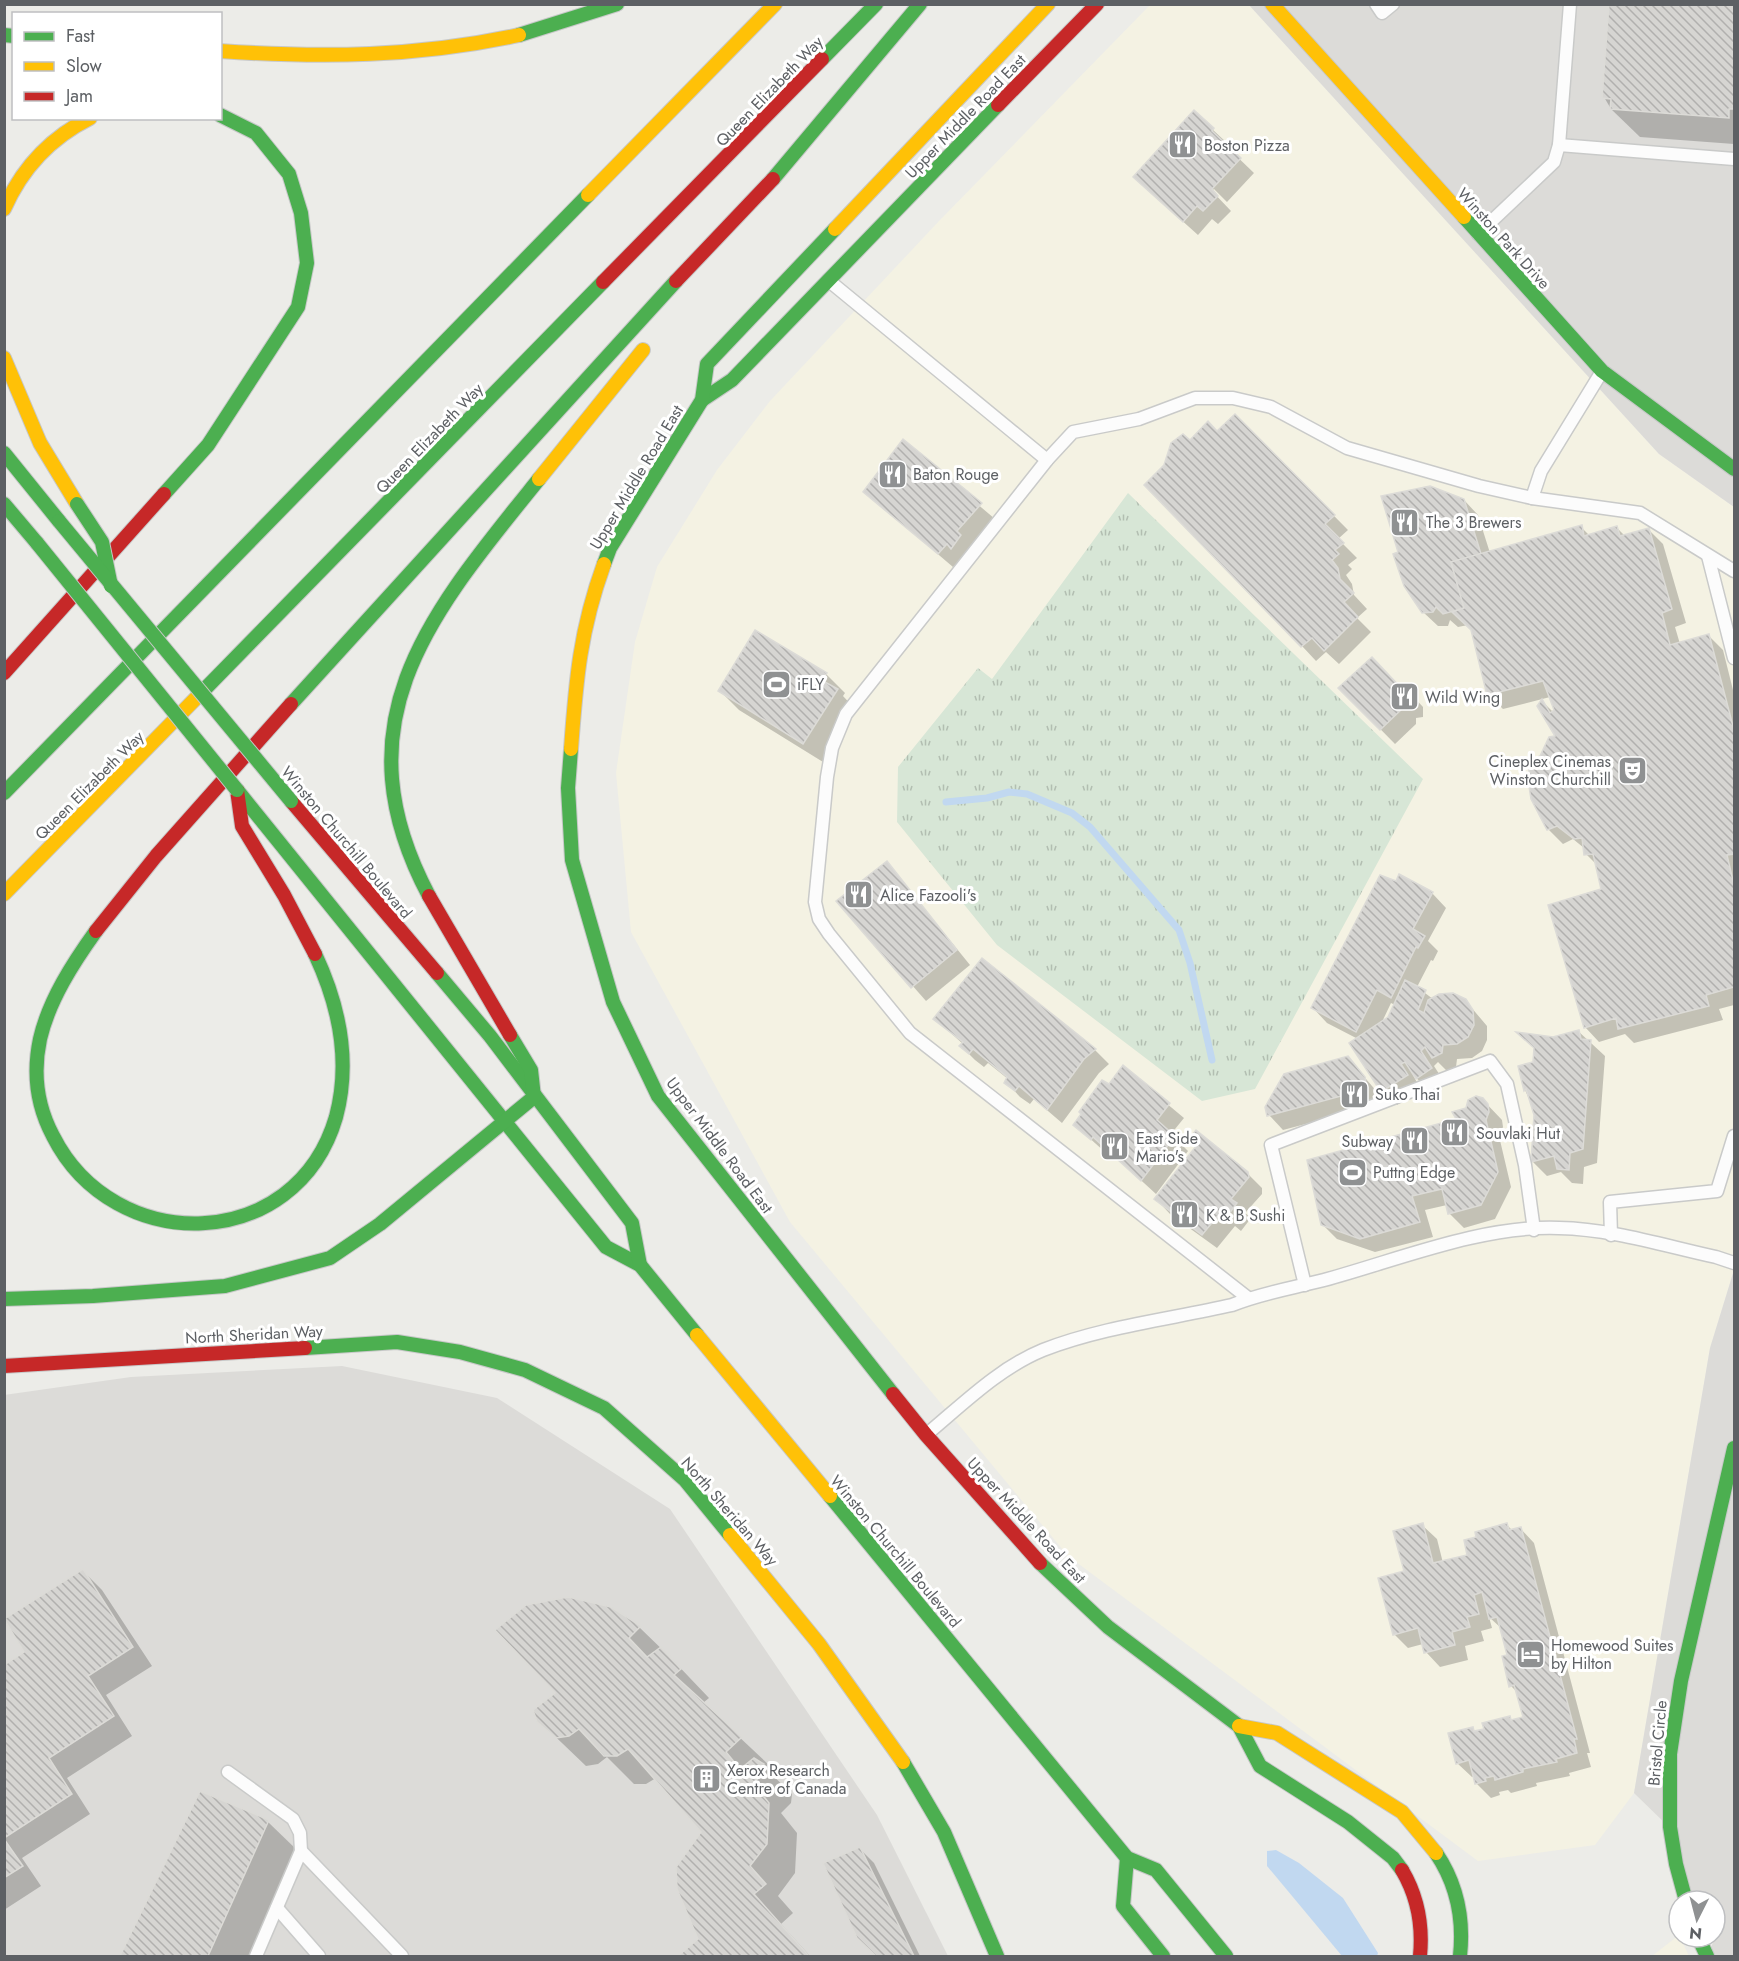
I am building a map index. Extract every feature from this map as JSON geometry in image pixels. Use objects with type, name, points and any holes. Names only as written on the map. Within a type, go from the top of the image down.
[{"type":"main road","points":[[222,51],[291,57],[355,58],[434,51],[526,34],[617,4]]},
{"type":"main road","points":[[4,793],[775,4]]},
{"type":"main road","name":"Queen Elizabeth Way","points":[[4,894],[876,4]]},
{"type":"main road","points":[[237,790],[241,825],[307,938],[332,997],[343,1047],[343,1069],[335,1121],[319,1157],[306,1174],[267,1205],[240,1216],[202,1225],[182,1225],[141,1217],[110,1203],[81,1179],[57,1148],[44,1118],[37,1081],[39,1042],[61,986],[139,876],[198,807],[712,241],[754,201],[920,4]]},
{"type":"main road","name":"Upper Middle Road East","points":[[1048,4],[708,364],[702,400],[610,548],[589,606],[577,662],[571,727],[568,788],[573,860],[613,1002],[658,1096],[926,1434],[1044,1567],[1108,1627],[1239,1726],[1260,1766],[1371,1839],[1403,1871],[1416,1898],[1420,1916],[1420,1956]]},
{"type":"main road","name":"Upper Middle Road East","points":[[702,400],[732,381],[1096,4]]},
{"type":"main road","name":"Winston Park Drive","points":[[1272,4],[1602,370],[1734,469]]},
{"type":"main road","points":[[4,673],[208,445],[298,307],[307,263],[301,213],[289,174],[256,133],[222,116]]},
{"type":"main road","points":[[4,209],[21,175],[41,152],[69,127],[85,120]]},
{"type":"main road","points":[[717,259],[754,201]]},
{"type":"main road","points":[[4,1299],[93,1296],[225,1286],[330,1258],[380,1224],[534,1097],[530,1069],[492,1008],[412,862],[399,831],[392,798],[391,733],[403,676],[436,612],[503,523],[654,337]]},
{"type":"main road","points":[[4,358],[40,443],[102,542],[111,586]]},
{"type":"main road","name":"Winston Churchill Boulevard","points":[[4,453],[111,586],[490,1036],[534,1097],[632,1223],[640,1265]]},
{"type":"main road","name":"Winston Churchill Boulevard","points":[[4,504],[606,1247],[640,1265],[1127,1858],[1156,1870],[1226,1956]]},
{"type":"main road","name":"North Sheridan Way","points":[[4,1366],[397,1342],[460,1352],[525,1370],[604,1408],[685,1480],[819,1644],[893,1745],[944,1832],[997,1956]]},
{"type":"main road","name":"Bristol Circle","points":[[1683,1889],[1669,1827],[1668,1765],[1678,1692],[1734,1448]]},
{"type":"main road","name":"Upper Middle Road East","points":[[1239,1726],[1277,1733],[1402,1812],[1414,1824],[1438,1853],[1455,1894],[1462,1932],[1460,1956]]},
{"type":"main road","points":[[1127,1858],[1123,1906],[1163,1956]]},
{"type":"lane","points":[[1376,4],[1382,13],[1393,4]]},
{"type":"lane","points":[[1478,234],[1554,162],[1560,145],[1570,4]]},
{"type":"lane","points":[[1560,145],[1734,159]]},
{"type":"lane","points":[[828,280],[1047,460]]},
{"type":"lane","points":[[1532,498],[1541,471],[1602,370]]},
{"type":"lane","points":[[1248,1298],[910,1033],[819,919],[815,902],[826,777],[832,748],[846,714],[1047,460],[1073,432],[1139,419],[1195,398],[1233,398],[1271,407],[1347,448],[1479,486],[1532,498],[1640,513],[1734,571]]},
{"type":"lane","points":[[1708,556],[1734,658]]},
{"type":"lane","points":[[1305,1285],[1271,1145],[1490,1061],[1507,1084],[1525,1165],[1534,1230]]},
{"type":"lane","points":[[1611,1235],[1610,1202],[1717,1191],[1734,1136]]},
{"type":"lane","points":[[926,1434],[996,1376],[1043,1351],[1095,1335],[1232,1305],[1248,1298],[1305,1285],[1490,1233],[1558,1228],[1611,1235],[1716,1257],[1734,1263]]},
{"type":"lane","points":[[228,1772],[293,1819],[300,1833],[301,1851],[256,1956]]},
{"type":"lane","points":[[301,1851],[402,1956]]},
{"type":"lane","points":[[277,1908],[319,1956]]},
{"type":"shaded area","points":[[1150,5],[1249,5],[1659,454],[1734,507],[1734,1270],[1710,1348],[1634,1793],[1595,1845],[1478,1861],[1068,1556],[790,1222],[631,932],[616,773],[635,642],[657,567],[717,470],[770,401],[940,220]]},
{"type":"shaded area","points":[[1249,5],[1734,5],[1734,507],[1659,454]]},
{"type":"shaded area","points":[[1734,1270],[1734,1956],[1708,1956],[1711,1949],[1727,1949],[1727,1889],[1683,1889],[1669,1827],[1634,1793],[1710,1348]]},
{"type":"shaded area","points":[[342,1366],[497,1398],[670,1509],[877,1815],[948,1956],[5,1956],[4,1395],[131,1377]]},
{"type":"shaded area","points":[[1667,1944],[1667,1949],[1686,1949],[1689,1956],[1652,1956]]},
{"type":"green space","points":[[1128,493],[1423,779],[1255,1089],[1202,1101],[997,945],[897,822],[898,767],[978,668],[992,679]]},
{"type":"water","points":[[1276,1850],[1299,1863],[1343,1898],[1378,1953],[1377,1956],[1342,1956],[1267,1866],[1267,1851]]},
{"type":"building","points":[[1609,4],[1734,4],[1734,109],[1729,109],[1729,118],[1610,109],[1611,99],[1602,98]]},
{"type":"building","points":[[1194,110],[1214,128],[1212,131],[1241,158],[1212,189],[1218,196],[1203,211],[1197,206],[1183,222],[1133,177]]},
{"type":"building","points":[[1235,414],[1335,515],[1325,524],[1344,543],[1335,550],[1339,554],[1332,560],[1338,568],[1340,579],[1354,593],[1344,602],[1358,617],[1324,651],[1312,638],[1301,647],[1144,485],[1164,465],[1171,443],[1183,434],[1190,440],[1208,421],[1217,431]]},
{"type":"building","points":[[903,439],[982,503],[957,531],[961,535],[951,549],[947,544],[938,554],[863,492]]},
{"type":"building","points":[[1430,486],[1464,499],[1481,554],[1451,562],[1464,608],[1443,614],[1436,607],[1433,612],[1422,613],[1404,586],[1393,554],[1398,552],[1381,496]]},
{"type":"building","name":"Cineplex Cinemas Winston Churchill","points":[[1582,525],[1584,536],[1617,526],[1620,536],[1649,528],[1672,609],[1662,613],[1670,645],[1709,634],[1734,730],[1734,854],[1727,855],[1734,885],[1734,987],[1706,995],[1709,1006],[1618,1029],[1616,1018],[1584,1028],[1548,905],[1601,889],[1593,854],[1584,855],[1582,838],[1574,839],[1557,826],[1547,830],[1531,799],[1528,780],[1530,760],[1540,756],[1549,737],[1555,736],[1537,706],[1542,699],[1550,713],[1554,710],[1543,681],[1487,695],[1471,630],[1452,612],[1464,608],[1451,562]]},
{"type":"building","name":"iFLY","points":[[755,630],[827,673],[821,680],[838,689],[803,744],[718,691]]},
{"type":"building","points":[[1372,657],[1404,691],[1410,691],[1409,703],[1402,704],[1402,709],[1380,730],[1338,688]]},
{"type":"building","points":[[887,861],[957,950],[911,988],[836,901]]},
{"type":"building","points":[[1399,874],[1433,892],[1413,929],[1425,936],[1418,948],[1416,947],[1391,998],[1377,990],[1356,1032],[1311,1008],[1380,875],[1396,881]]},
{"type":"building","points":[[982,958],[1096,1049],[1084,1059],[1047,1110],[1019,1086],[1015,1091],[1004,1083],[1007,1077],[973,1049],[969,1054],[959,1046],[963,1042],[933,1019]]},
{"type":"building","points":[[1405,980],[1426,990],[1418,1010],[1424,1013],[1428,1000],[1439,994],[1453,993],[1466,999],[1473,1010],[1474,1025],[1468,1037],[1457,1044],[1443,1045],[1442,1053],[1432,1058],[1425,1047],[1421,1051],[1432,1068],[1416,1079],[1405,1062],[1401,1064],[1408,1075],[1381,1092],[1349,1043],[1388,1017]]},
{"type":"building","points":[[1579,1030],[1581,1039],[1591,1040],[1583,1149],[1570,1153],[1569,1170],[1557,1169],[1554,1156],[1531,1162],[1534,1115],[1526,1089],[1524,1091],[1518,1066],[1533,1062],[1534,1048],[1516,1032],[1553,1037]]},
{"type":"building","points":[[1348,1056],[1365,1077],[1367,1089],[1267,1116],[1265,1107],[1284,1074]]},
{"type":"building","points":[[1123,1065],[1170,1103],[1157,1120],[1175,1136],[1141,1181],[1093,1137],[1091,1140],[1073,1125],[1081,1114],[1079,1112],[1102,1080],[1109,1084]]},
{"type":"building","points":[[1476,1096],[1483,1098],[1488,1104],[1489,1112],[1486,1120],[1498,1172],[1481,1205],[1448,1214],[1442,1189],[1412,1196],[1420,1222],[1360,1239],[1321,1225],[1307,1160],[1456,1119],[1452,1112],[1466,1108],[1468,1100]]},
{"type":"building","points":[[1196,1130],[1248,1172],[1249,1177],[1231,1199],[1237,1203],[1226,1218],[1220,1213],[1202,1235],[1154,1199],[1197,1145],[1189,1139]]},
{"type":"building","name":"Homewood Suites by Hilton","points":[[1423,1523],[1433,1563],[1467,1555],[1464,1540],[1476,1537],[1475,1532],[1507,1523],[1509,1530],[1521,1527],[1577,1739],[1574,1739],[1577,1753],[1556,1759],[1557,1762],[1523,1769],[1523,1772],[1495,1780],[1494,1776],[1485,1778],[1486,1781],[1475,1784],[1469,1760],[1456,1764],[1448,1733],[1473,1727],[1474,1731],[1484,1729],[1482,1723],[1510,1716],[1511,1720],[1523,1717],[1514,1685],[1509,1687],[1502,1656],[1507,1655],[1497,1617],[1489,1619],[1482,1592],[1474,1595],[1479,1614],[1467,1617],[1470,1627],[1452,1632],[1455,1645],[1424,1653],[1418,1628],[1393,1635],[1378,1578],[1404,1571],[1393,1531]]},
{"type":"building","points":[[83,1569],[133,1647],[88,1676],[114,1716],[49,1758],[72,1794],[4,1838],[4,1665],[24,1652],[4,1619]]},
{"type":"building","name":"Xerox Research Centre of Canada","points":[[568,1597],[611,1607],[641,1626],[629,1638],[647,1657],[661,1647],[681,1669],[674,1675],[742,1737],[726,1752],[740,1769],[754,1758],[764,1764],[763,1774],[753,1783],[769,1803],[767,1844],[750,1866],[766,1884],[754,1894],[809,1956],[678,1956],[698,1939],[677,1889],[676,1867],[701,1832],[628,1749],[617,1756],[604,1756],[579,1729],[569,1736],[556,1738],[537,1722],[533,1710],[555,1693],[495,1630],[526,1605]]},
{"type":"building","points":[[200,1791],[269,1820],[208,1956],[120,1956]]},
{"type":"building","points":[[4,1839],[23,1866],[4,1878]]},
{"type":"building","points":[[860,1847],[914,1956],[876,1956],[857,1938],[823,1863]]},
{"type":"waterway","points":[[946,802],[987,798],[1009,792],[1027,794],[1072,813],[1090,827],[1179,930],[1190,963],[1212,1060]]},
{"type":"traffic: fast","points":[[519,35],[617,4]]},
{"type":"traffic: fast","points":[[822,59],[876,4]]},
{"type":"traffic: fast","points":[[773,179],[920,4]]},
{"type":"traffic: fast","points":[[4,35],[12,36]]},
{"type":"traffic: fast","points":[[702,400],[732,380],[998,105]]},
{"type":"traffic: fast","points":[[164,494],[208,445],[298,307],[307,263],[301,213],[289,174],[256,133],[222,116]]},
{"type":"traffic: fast","points":[[4,793],[588,195]]},
{"type":"traffic: fast","points":[[1464,217],[1602,371],[1734,469]]},
{"type":"traffic: fast","points":[[604,564],[610,548],[702,400],[707,364],[835,229]]},
{"type":"traffic: fast","points":[[291,704],[676,281]]},
{"type":"traffic: fast","points":[[202,692],[603,282]]},
{"type":"traffic: fast","points":[[4,453],[59,521]]},
{"type":"traffic: fast","points":[[429,896],[403,833],[392,776],[394,722],[409,672],[432,624],[463,576],[539,479]]},
{"type":"traffic: fast","points":[[4,504],[37,543]]},
{"type":"traffic: fast","points":[[77,504],[102,542],[111,586]]},
{"type":"traffic: fast","points":[[59,521],[291,801]]},
{"type":"traffic: fast","points":[[37,543],[237,790]]},
{"type":"traffic: fast","points":[[571,749],[568,788],[572,860],[613,1002],[658,1096],[893,1394]]},
{"type":"traffic: fast","points":[[237,790],[606,1247],[640,1265],[697,1335]]},
{"type":"traffic: fast","points":[[96,931],[63,982],[44,1024],[37,1064],[40,1101],[53,1136],[81,1176],[117,1203],[159,1219],[202,1223],[245,1215],[283,1195],[315,1162],[336,1117],[342,1075],[342,1054],[336,1013],[331,993],[315,954]]},
{"type":"traffic: fast","points":[[437,973],[490,1036],[632,1223],[640,1265]]},
{"type":"traffic: fast","points":[[4,1299],[93,1296],[225,1286],[330,1258],[380,1224],[534,1097],[531,1070],[510,1035]]},
{"type":"traffic: fast","points":[[305,1348],[397,1342],[460,1352],[525,1370],[604,1408],[685,1480],[730,1535]]},
{"type":"traffic: fast","points":[[1683,1889],[1670,1827],[1670,1754],[1681,1681],[1734,1448]]},
{"type":"traffic: fast","points":[[830,1496],[1127,1858],[1156,1870],[1226,1956]]},
{"type":"traffic: fast","points":[[1040,1563],[1108,1627],[1239,1726],[1260,1766],[1348,1822],[1393,1858],[1402,1870]]},
{"type":"traffic: fast","points":[[903,1762],[944,1832],[997,1956]]},
{"type":"traffic: fast","points":[[1436,1853],[1454,1889],[1460,1915],[1460,1956]]},
{"type":"traffic: fast","points":[[1127,1858],[1123,1906],[1163,1956]]},
{"type":"traffic: fast","points":[[1704,1949],[1707,1956]]},
{"type":"traffic: slow","points":[[588,195],[775,4]]},
{"type":"traffic: slow","points":[[835,229],[1048,4]]},
{"type":"traffic: slow","points":[[1272,4],[1464,217]]},
{"type":"traffic: slow","points":[[222,51],[295,55],[407,52],[519,35]]},
{"type":"traffic: slow","points":[[4,209],[19,180],[39,156],[62,135],[86,120]]},
{"type":"traffic: slow","points":[[539,479],[643,350]]},
{"type":"traffic: slow","points":[[4,358],[40,443],[77,504]]},
{"type":"traffic: slow","points":[[571,749],[580,655],[589,611],[604,564]]},
{"type":"traffic: slow","points":[[4,894],[202,692]]},
{"type":"traffic: slow","points":[[697,1335],[830,1496]]},
{"type":"traffic: slow","points":[[730,1535],[819,1644],[903,1762]]},
{"type":"traffic: slow","points":[[1239,1726],[1277,1733],[1402,1812],[1436,1853]]},
{"type":"traffic: jam","points":[[998,105],[1097,4]]},
{"type":"traffic: jam","points":[[603,282],[822,59]]},
{"type":"traffic: jam","points":[[676,281],[773,179]]},
{"type":"traffic: jam","points":[[4,673],[164,494]]},
{"type":"traffic: jam","points":[[96,931],[156,856],[291,704]]},
{"type":"traffic: jam","points":[[237,790],[242,826],[284,895],[315,954]]},
{"type":"traffic: jam","points":[[291,801],[437,973]]},
{"type":"traffic: jam","points":[[429,896],[510,1035]]},
{"type":"traffic: jam","points":[[4,1366],[305,1348]]},
{"type":"traffic: jam","points":[[893,1394],[926,1435],[1040,1563]]},
{"type":"traffic: jam","points":[[1402,1870],[1416,1901],[1421,1933],[1420,1956]]},
{"type":"place","name":"Boston Pizza","points":[[1183,145]]},
{"type":"place","name":"Baton Rouge","points":[[892,474]]},
{"type":"place","name":"The 3 Brewers","points":[[1405,522]]},
{"type":"place","name":"iFLY","points":[[776,684]]},
{"type":"place","name":"Wild Wing","points":[[1404,697]]},
{"type":"place","name":"Cineplex Cinemas Winston Churchill","points":[[1632,770]]},
{"type":"place","name":"Alice Fazooli's","points":[[859,895]]},
{"type":"place","name":"Suko Thai","points":[[1354,1094]]},
{"type":"place","name":"Souvlaki Hut","points":[[1455,1133]]},
{"type":"place","name":"Subway","points":[[1414,1141]]},
{"type":"place","name":"East Side Mario's","points":[[1115,1147]]},
{"type":"place","name":"Puttng Edge","points":[[1352,1172]]},
{"type":"place","name":"K & B Sushi","points":[[1185,1215]]},
{"type":"place","name":"Homewood Suites by Hilton","points":[[1530,1654]]},
{"type":"place","name":"Xerox Research Centre of Canada","points":[[706,1779]]}]
